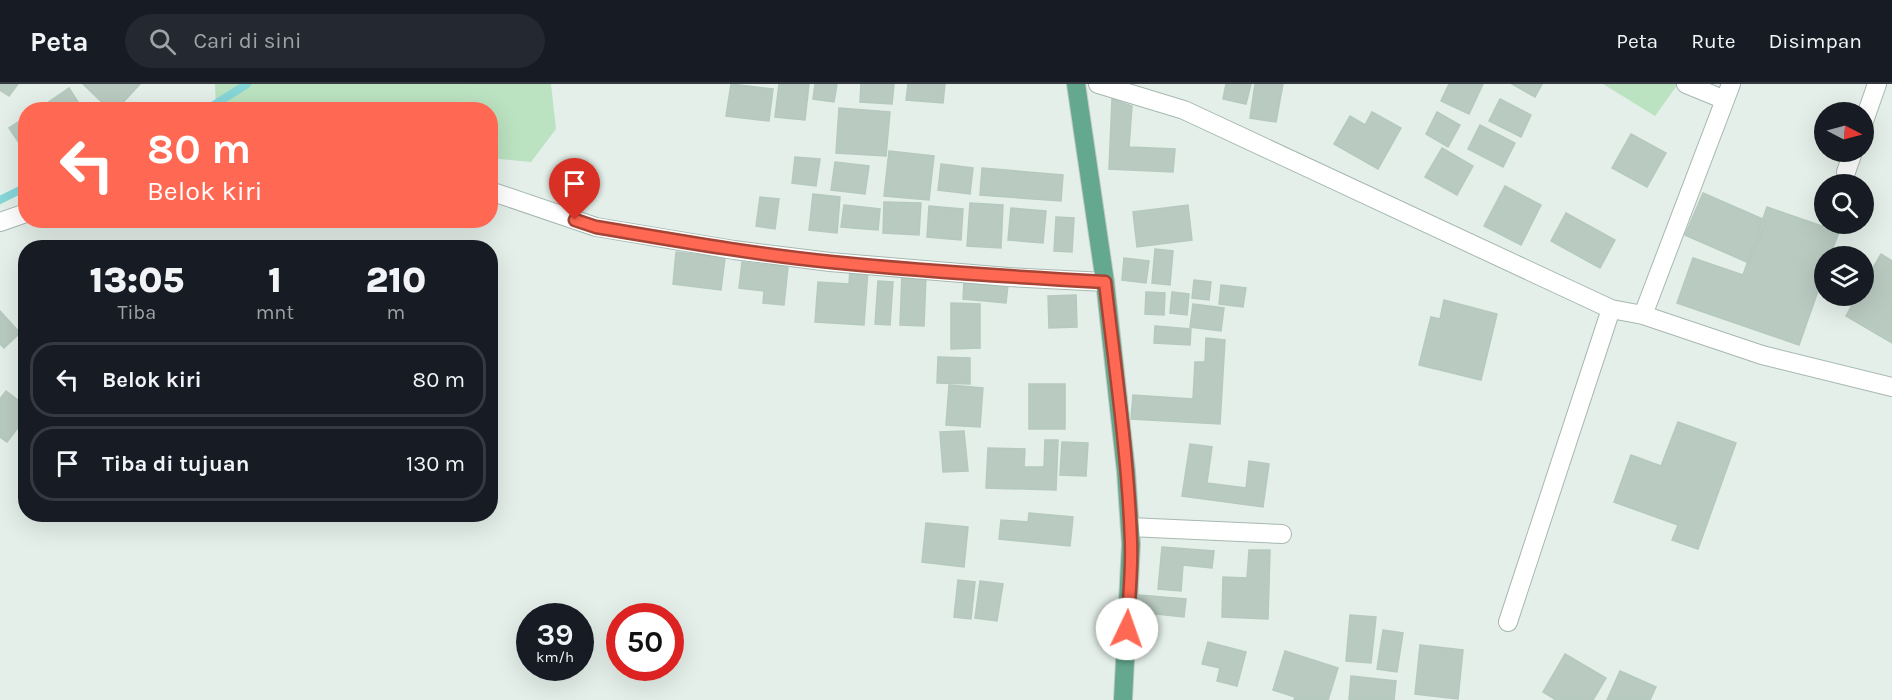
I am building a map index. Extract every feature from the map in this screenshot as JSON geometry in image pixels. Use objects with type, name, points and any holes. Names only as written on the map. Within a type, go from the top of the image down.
[{"type":"main road","points":[[1076,84],[1105,282],[1126,471],[1131,544],[1123,700]]},
{"type":"street","points":[[1098,84],[1184,110],[1611,309],[1643,315],[1762,355],[1892,387]]},
{"type":"street","points":[[1643,315],[1728,92],[1686,84]]},
{"type":"street","points":[[1871,102],[1877,84]]},
{"type":"street","points":[[1846,172],[1850,162]]},
{"type":"street","points":[[498,194],[596,227],[734,250],[830,262],[1008,277],[1105,282]]},
{"type":"street","points":[[0,222],[18,216]]},
{"type":"street","points":[[1508,622],[1611,309]]},
{"type":"street","points":[[1130,527],[1282,534]]},
{"type":"green space","points":[[215,84],[551,84],[556,129],[531,162],[498,159],[498,102],[216,102]]},
{"type":"green space","points":[[1603,84],[1678,84],[1655,116]]},
{"type":"building","points":[[0,84],[18,84],[9,96],[0,90]]},
{"type":"building","points":[[83,84],[140,84],[123,102],[102,102]]},
{"type":"building","points":[[731,84],[773,89],[769,121],[726,116]]},
{"type":"building","points":[[779,84],[809,84],[805,120],[775,117]]},
{"type":"building","points":[[815,84],[837,84],[834,102],[813,99]]},
{"type":"building","points":[[861,84],[894,84],[892,104],[860,102]]},
{"type":"building","points":[[908,84],[945,84],[943,103],[906,100]]},
{"type":"building","points":[[1226,84],[1251,84],[1246,104],[1223,99]]},
{"type":"building","points":[[1255,84],[1283,84],[1276,122],[1250,118]]},
{"type":"building","points":[[1449,84],[1483,84],[1469,114],[1441,101]]},
{"type":"building","points":[[1512,84],[1542,84],[1535,97]]},
{"type":"building","points":[[69,88],[78,102],[49,102]]},
{"type":"building","points":[[1112,99],[1132,106],[1129,147],[1175,149],[1173,172],[1109,169]]},
{"type":"building","points":[[1500,99],[1531,115],[1521,137],[1489,121]]},
{"type":"building","points":[[839,108],[890,112],[886,156],[836,153]]},
{"type":"building","points":[[1372,112],[1401,128],[1378,169],[1334,144],[1350,116],[1365,125]]},
{"type":"building","points":[[1437,112],[1460,125],[1448,147],[1426,134]]},
{"type":"building","points":[[18,122],[18,141],[9,128]]},
{"type":"building","points":[[1480,125],[1515,143],[1503,167],[1468,149]]},
{"type":"building","points":[[1631,134],[1666,153],[1647,187],[1612,168]]},
{"type":"building","points":[[1442,148],[1473,166],[1457,195],[1425,177]]},
{"type":"building","points":[[889,151],[934,156],[929,200],[884,196]]},
{"type":"building","points":[[795,157],[820,159],[816,186],[792,183]]},
{"type":"building","points":[[835,162],[869,166],[865,194],[831,190]]},
{"type":"building","points":[[941,164],[973,168],[970,194],[938,190]]},
{"type":"building","points":[[982,168],[1063,175],[1061,201],[980,195]]},
{"type":"building","points":[[1505,186],[1541,205],[1521,245],[1484,226]]},
{"type":"building","points":[[1703,193],[1767,221],[1749,263],[1685,235]]},
{"type":"building","points":[[813,194],[840,197],[837,233],[809,230]]},
{"type":"building","points":[[760,197],[779,199],[775,229],[756,226]]},
{"type":"building","points":[[884,202],[921,203],[919,235],[883,233]]},
{"type":"building","points":[[970,203],[1003,205],[1001,248],[967,246]]},
{"type":"building","points":[[844,205],[880,209],[878,230],[841,227]]},
{"type":"building","points":[[1188,205],[1192,240],[1137,247],[1133,212]]},
{"type":"building","points":[[929,206],[963,209],[961,240],[927,237]]},
{"type":"building","points":[[1767,207],[1814,223],[1814,234],[1838,234],[1834,246],[1814,246],[1814,302],[1799,345],[1677,303],[1693,258],[1743,275]]},
{"type":"building","points":[[1011,208],[1046,211],[1043,243],[1008,240]]},
{"type":"building","points":[[1566,213],[1615,240],[1600,268],[1551,241]]},
{"type":"building","points":[[1056,217],[1074,218],[1072,252],[1054,251]]},
{"type":"building","points":[[1155,249],[1173,251],[1170,285],[1152,283]]},
{"type":"building","points":[[676,252],[725,258],[721,290],[673,284]]},
{"type":"building","points":[[1881,254],[1892,261],[1892,343],[1846,316],[1852,306],[1874,306],[1874,266]]},
{"type":"building","points":[[1124,258],[1149,261],[1146,283],[1122,280]]},
{"type":"building","points":[[742,262],[788,267],[784,305],[763,303],[764,291],[739,288]]},
{"type":"building","points":[[850,269],[868,270],[864,325],[815,322],[818,282],[849,284]]},
{"type":"building","points":[[902,273],[926,275],[924,326],[900,325]]},
{"type":"building","points":[[1194,280],[1211,282],[1209,300],[1192,298]]},
{"type":"building","points":[[878,281],[893,282],[890,325],[875,324]]},
{"type":"building","points":[[964,281],[1008,285],[1006,303],[963,299]]},
{"type":"building","points":[[1221,285],[1246,288],[1243,307],[1219,304]]},
{"type":"building","points":[[1146,292],[1165,293],[1164,315],[1145,314]]},
{"type":"building","points":[[1172,292],[1189,294],[1187,315],[1170,313]]},
{"type":"building","points":[[1076,295],[1077,327],[1049,328],[1048,296]]},
{"type":"building","points":[[1444,300],[1497,314],[1481,380],[1419,365],[1431,317],[1440,319]]},
{"type":"building","points":[[951,303],[980,304],[980,348],[951,349]]},
{"type":"building","points":[[1193,304],[1224,308],[1221,331],[1190,327]]},
{"type":"building","points":[[0,311],[18,331],[18,335],[4,348],[0,344]]},
{"type":"building","points":[[1155,326],[1191,329],[1190,345],[1154,343]]},
{"type":"building","points":[[1206,338],[1225,340],[1220,424],[1131,419],[1133,395],[1193,399],[1195,362],[1205,362]]},
{"type":"building","points":[[938,357],[970,358],[970,384],[937,383]]},
{"type":"building","points":[[1029,384],[1065,384],[1065,429],[1029,429]]},
{"type":"building","points":[[949,385],[983,388],[980,427],[946,425]]},
{"type":"building","points":[[6,391],[18,400],[18,428],[7,442],[0,437],[0,399]]},
{"type":"building","points":[[1678,422],[1736,443],[1698,549],[1672,540],[1678,525],[1614,502],[1631,455],[1661,466]]},
{"type":"building","points":[[964,431],[968,471],[943,472],[940,432]]},
{"type":"building","points":[[1045,440],[1058,440],[1056,490],[986,488],[988,448],[1025,449],[1024,467],[1044,467]]},
{"type":"building","points":[[1062,442],[1088,443],[1086,476],[1060,475]]},
{"type":"building","points":[[1190,444],[1212,447],[1207,483],[1246,488],[1249,461],[1269,464],[1263,507],[1182,496]]},
{"type":"building","points":[[1029,513],[1073,517],[1070,546],[999,539],[1001,520],[1028,522]]},
{"type":"building","points":[[926,523],[968,527],[964,567],[922,562]]},
{"type":"building","points":[[1162,547],[1214,551],[1212,568],[1183,565],[1181,591],[1158,589]]},
{"type":"building","points":[[1249,550],[1270,550],[1268,619],[1222,617],[1223,577],[1247,578]]},
{"type":"building","points":[[958,580],[975,582],[971,619],[954,617]]},
{"type":"building","points":[[980,581],[1003,584],[997,621],[975,618]]},
{"type":"building","points":[[1138,595],[1186,599],[1184,617],[1137,612]]},
{"type":"building","points":[[1350,615],[1376,617],[1371,663],[1346,661]]},
{"type":"building","points":[[1383,630],[1403,633],[1397,672],[1377,669]]},
{"type":"building","points":[[1208,642],[1246,652],[1237,686],[1217,681],[1220,668],[1202,664]]},
{"type":"building","points":[[1420,645],[1463,650],[1458,699],[1415,694]]},
{"type":"building","points":[[1285,651],[1338,668],[1328,700],[1294,700],[1295,697],[1273,690]]},
{"type":"building","points":[[1565,654],[1606,678],[1593,700],[1556,700],[1543,692]]},
{"type":"building","points":[[1620,671],[1656,687],[1650,700],[1607,700]]},
{"type":"building","points":[[1351,676],[1396,681],[1394,700],[1349,700]]},
{"type":"waterway","points":[[219,102],[247,84]]},
{"type":"waterway","points":[[0,200],[18,191]]},
{"type":"route","points":[[575,220],[596,227],[734,250],[830,262],[1008,277],[1105,282],[1130,527],[1127,629]]}]
